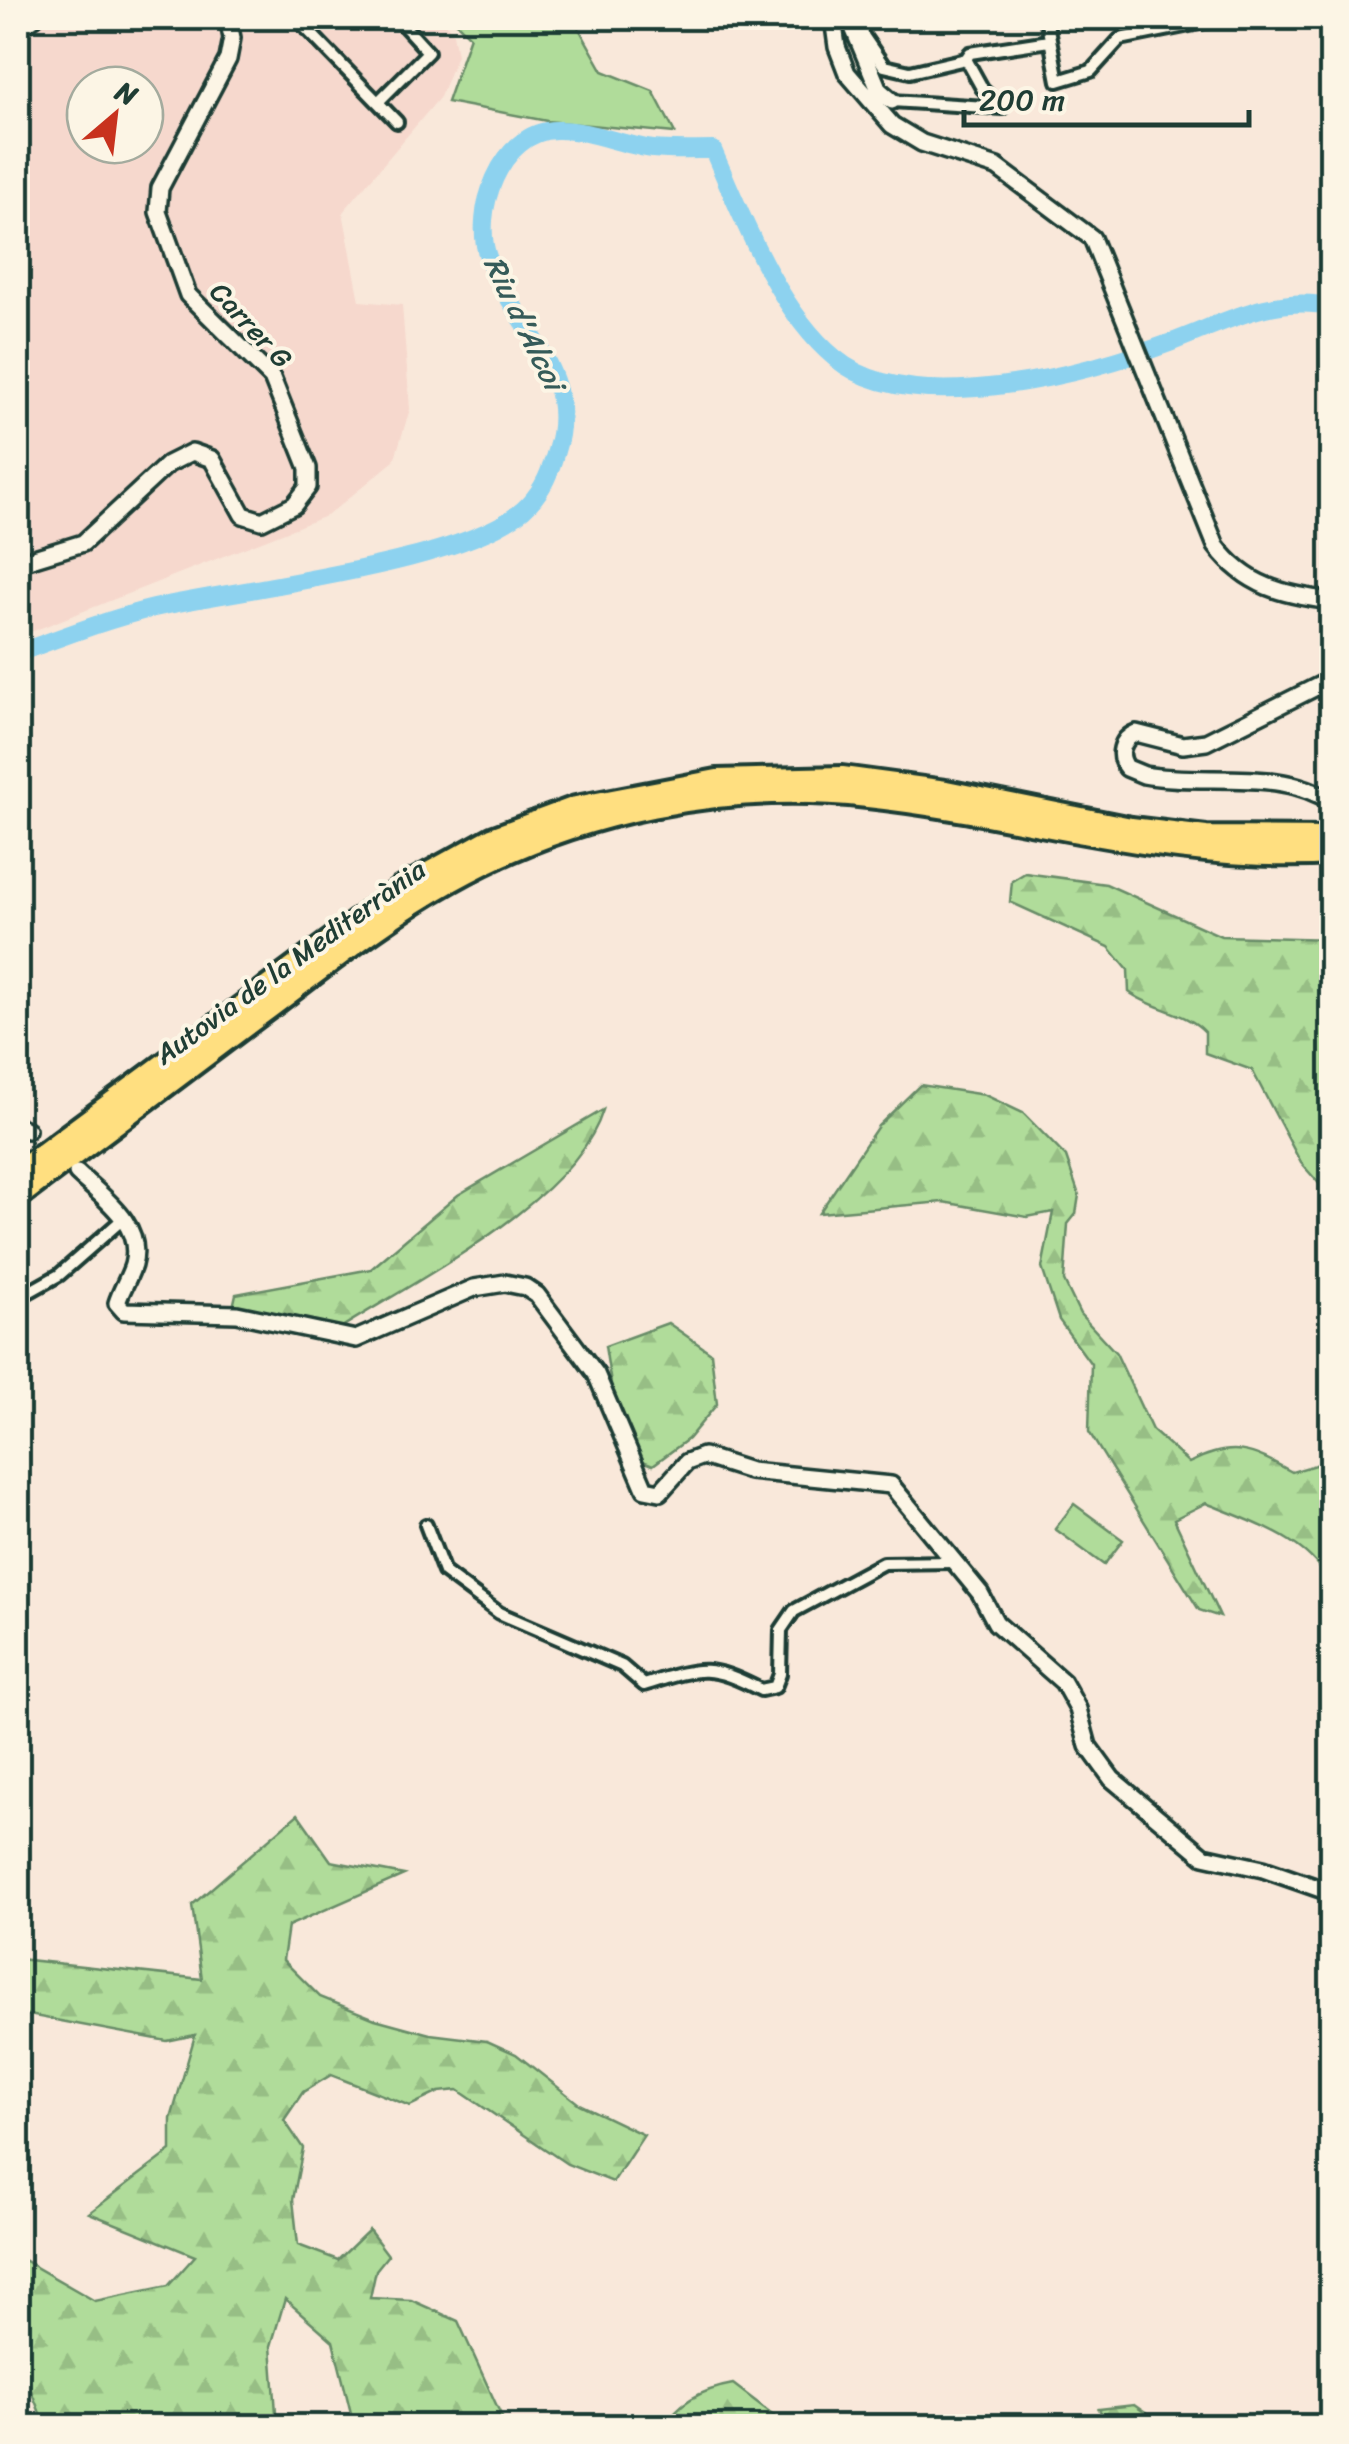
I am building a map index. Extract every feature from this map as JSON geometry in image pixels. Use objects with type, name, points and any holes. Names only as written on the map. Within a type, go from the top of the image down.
[{"type":"highway","name":"Autovia de la Mediterrània","points":[[18,1172],[360,916],[422,875],[537,819],[672,795],[790,792],[949,801],[1225,838],[1332,838]]},
{"type":"highway","name":"Autovia de la Mediterrània","points":[[18,1197],[371,932],[432,892],[496,858],[672,795]]},
{"type":"highway","name":"Autovia de la Mediterrània","points":[[949,801],[1167,850],[1218,855],[1332,854]]},
{"type":"street","points":[[18,31],[34,18]]},
{"type":"street","points":[[229,22],[246,18]]},
{"type":"street","points":[[296,18],[397,122]]},
{"type":"street","points":[[378,102],[428,52],[397,18]]},
{"type":"street","points":[[832,18],[836,47],[847,73],[892,125],[922,142],[997,167],[1087,232],[1099,249],[1205,526],[1222,554],[1265,588],[1332,602]]},
{"type":"street","points":[[850,18],[884,66],[910,72],[966,59],[970,52],[1049,41]]},
{"type":"street","points":[[850,18],[879,90],[892,101],[1002,108],[982,88],[966,59]]},
{"type":"street","points":[[1046,18],[1058,81],[1091,71],[1120,39],[1149,37],[1215,20],[1254,18]]},
{"type":"street","name":"Carrer G","points":[[18,563],[82,543],[168,464],[192,452],[212,459],[243,514],[252,520],[268,519],[294,505],[308,487],[308,468],[272,378],[192,303],[158,212],[160,188],[228,59],[229,22]]},
{"type":"street","points":[[1332,678],[1206,742],[1183,745],[1136,733],[1124,742],[1122,755],[1127,768],[1144,775],[1282,783],[1307,789],[1332,802]]},
{"type":"street","points":[[77,1173],[124,1218],[134,1248],[134,1263],[118,1299],[124,1311],[237,1314],[356,1339],[474,1288],[505,1283],[525,1287],[537,1295],[596,1374],[646,1490],[664,1490],[690,1459],[703,1456],[750,1471],[885,1483],[898,1492],[1000,1626],[1064,1682],[1078,1709],[1088,1746],[1112,1779],[1204,1856],[1263,1869],[1332,1893]]},
{"type":"street","points":[[18,1298],[60,1274],[124,1218]]},
{"type":"street","points":[[426,1525],[444,1572],[499,1614],[622,1666],[644,1685],[700,1668],[728,1674],[762,1690],[775,1686],[780,1674],[781,1630],[794,1612],[883,1563],[954,1562]]},
{"type":"shaded area","points":[[18,18],[442,18],[453,33],[457,55],[440,97],[343,212],[360,301],[402,305],[410,409],[394,461],[328,515],[18,637]]},
{"type":"green space","points":[[452,18],[573,18],[603,71],[653,91],[675,133],[547,121],[447,102],[470,36]]},
{"type":"green space","points":[[1025,873],[1106,884],[1221,936],[1331,939],[1331,1197],[1301,1163],[1252,1070],[1205,1053],[1205,1032],[1197,1025],[1129,992],[1128,970],[1109,947],[1010,902],[1012,881]]},
{"type":"green space","points":[[920,1085],[985,1095],[1023,1113],[1066,1157],[1079,1195],[1076,1214],[1068,1224],[1064,1281],[1080,1314],[1116,1353],[1152,1430],[1189,1463],[1230,1450],[1253,1453],[1292,1472],[1322,1463],[1331,1446],[1331,1590],[1312,1558],[1297,1546],[1206,1503],[1174,1519],[1220,1617],[1199,1610],[1089,1432],[1091,1364],[1059,1320],[1042,1268],[1053,1212],[1027,1217],[943,1202],[819,1213],[878,1126]]},
{"type":"green space","points":[[603,1110],[587,1143],[562,1175],[529,1205],[492,1234],[342,1327],[233,1307],[236,1294],[371,1269],[458,1195]]},
{"type":"green space","points":[[668,1323],[711,1353],[717,1404],[688,1439],[653,1465],[622,1453],[605,1346]]},
{"type":"green space","points":[[1074,1504],[1123,1540],[1104,1565],[1055,1529]]},
{"type":"green space","points":[[298,1814],[331,1861],[404,1875],[288,1926],[283,1960],[320,1997],[375,2019],[430,2034],[487,2041],[516,2054],[579,2104],[644,2135],[613,2182],[567,2164],[458,2090],[439,2092],[410,2106],[331,2075],[303,2092],[284,2120],[303,2148],[293,2200],[298,2245],[338,2260],[369,2230],[388,2255],[376,2270],[370,2298],[411,2300],[458,2321],[506,2426],[358,2426],[353,2421],[333,2341],[285,2299],[271,2346],[277,2426],[45,2426],[18,2357],[18,2257],[95,2301],[168,2286],[195,2256],[89,2213],[171,2151],[171,2119],[195,2035],[167,2041],[18,2013],[18,1959],[202,1979],[192,1905]]},
{"type":"green space","points":[[733,2384],[788,2426],[665,2426],[694,2397]]},
{"type":"green space","points":[[1134,2405],[1164,2426],[1109,2426],[1099,2409]]},
{"type":"waterway","name":"Riu d'Alcoi","points":[[18,653],[154,608],[409,558],[501,525],[529,504],[546,479],[556,451],[560,398],[542,351],[489,260],[484,220],[495,178],[505,159],[536,134],[568,130],[653,149],[713,150],[764,262],[796,315],[835,358],[868,377],[908,387],[1001,386],[1049,378],[1137,354],[1250,312],[1291,304],[1332,307]]}]
